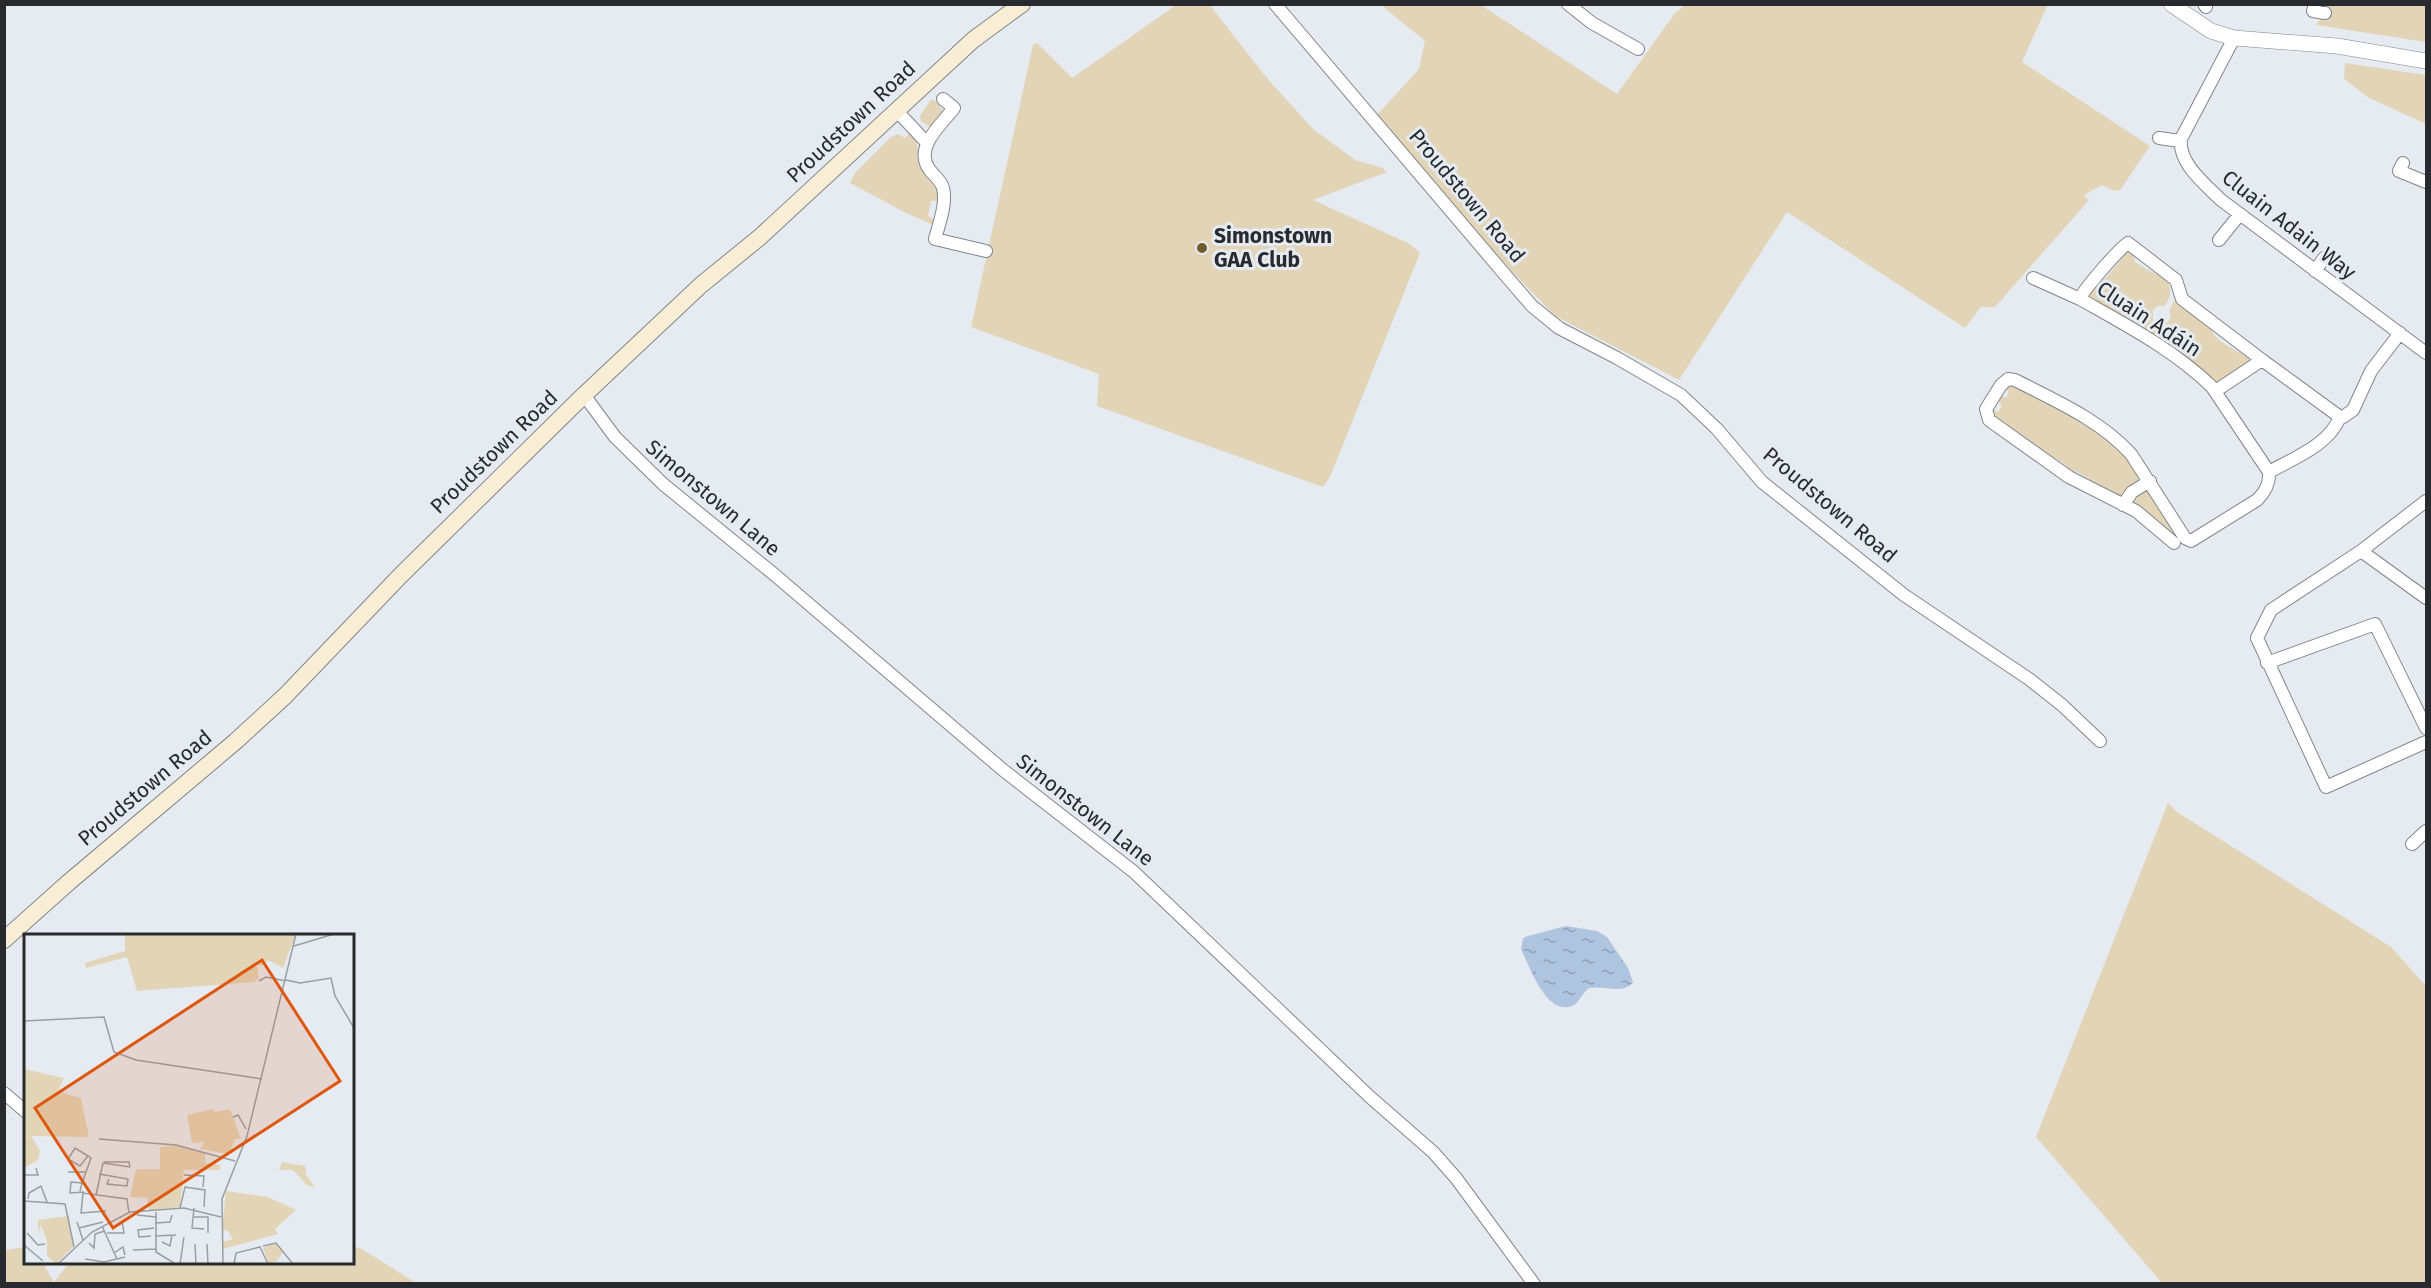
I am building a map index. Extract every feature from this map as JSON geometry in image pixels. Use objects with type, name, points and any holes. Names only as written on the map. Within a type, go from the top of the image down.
[{"type":"main road","name":"Proudstown Road","points":[[4,940],[236,741],[277,703],[401,575],[693,292],[760,237],[973,40],[1022,4]]},
{"type":"street","name":"Proudstown Road","points":[[1275,4],[1479,245],[1545,318],[1558,328],[1617,358],[1680,395],[1717,429],[1762,482],[1904,595],[2029,679],[2062,705],[2100,741]]},
{"type":"street","points":[[1568,4],[1592,23],[1638,49]]},
{"type":"street","points":[[2171,4],[2211,31],[2234,38],[2337,46],[2427,61]]},
{"type":"street","points":[[2315,4],[2313,11],[2325,14]]},
{"type":"street","points":[[2159,138],[2180,141],[2234,38]]},
{"type":"street","points":[[1616,53],[1623,41]]},
{"type":"street","points":[[943,99],[954,108],[924,149],[930,171],[941,183],[944,196],[935,239],[986,251]]},
{"type":"street","points":[[896,110],[927,143]]},
{"type":"street","name":"Cluain Adain Way","points":[[2180,141],[2183,156],[2198,177],[2240,214],[2427,353]]},
{"type":"street","points":[[2403,163],[2399,171],[2427,182]]},
{"type":"street","points":[[2219,240],[2240,214]]},
{"type":"street","name":"Cluain Adáin","points":[[2262,360],[2182,299],[2176,280],[2128,243],[2082,292],[2080,299],[2146,337],[2212,387],[2269,472]]},
{"type":"street","points":[[2315,271],[2324,258]]},
{"type":"street","points":[[2033,278],[2080,299]]},
{"type":"street","points":[[2174,543],[2136,511],[2068,477],[1989,420],[1986,409],[2001,384],[2008,379],[2015,380],[2091,420],[2123,445],[2150,482],[2185,538],[2191,541],[2257,500],[2264,494],[2270,480],[2269,472],[2324,439],[2335,429],[2340,417],[2353,410],[2371,371],[2400,333]]},
{"type":"street","points":[[2220,388],[2262,360],[2340,417]]},
{"type":"street","name":"Simonstown Lane","points":[[585,395],[615,437],[663,484],[776,576],[1003,770],[1134,872],[1370,1097],[1432,1152],[1456,1178],[1534,1284]]},
{"type":"street","points":[[2123,505],[2132,492],[2150,482]]},
{"type":"street","points":[[2427,501],[2361,551],[2287,597],[2271,610],[2256,638],[2326,787],[2427,742]]},
{"type":"street","points":[[2361,551],[2427,598]]},
{"type":"street","points":[[2267,663],[2375,624],[2427,728]]},
{"type":"street","points":[[2412,844],[2427,831]]},
{"type":"street","points":[[4,1093],[24,1110]]},
{"type":"shaded area","points":[[2048,4],[2022,62],[2150,146],[2120,190],[2114,191],[2102,185],[2084,195],[2089,200],[1995,307],[1981,307],[1965,328],[1787,212],[1679,380],[1555,316],[1503,262],[1376,116],[1419,69],[1425,41],[1381,5],[1481,5],[1617,94],[1675,13],[1685,5]]},
{"type":"shaded area","name":"Simonstown GAA Club","points":[[1176,5],[1210,5],[1266,77],[1313,129],[1355,160],[1383,168],[1387,172],[1313,200],[1410,244],[1420,253],[1330,477],[1323,487],[1097,406],[1099,374],[971,327],[1033,45],[1037,43],[1072,78]]},
{"type":"shaded area","points":[[2321,5],[2426,5],[2426,42],[2316,25],[2326,11]]},
{"type":"shaded area","points":[[2345,63],[2426,75],[2426,124],[2369,98],[2344,79]]},
{"type":"shaded area","points":[[931,99],[937,102],[943,111],[933,129],[921,121],[920,116]]},
{"type":"shaded area","points":[[910,133],[916,140],[922,164],[938,193],[939,201],[931,201],[928,216],[935,220],[933,225],[850,183],[855,173],[891,137],[898,134],[905,138]]},
{"type":"shaded area","points":[[2127,251],[2134,256],[2135,262],[2164,279],[2170,289],[2165,306],[2158,306],[2153,310],[2153,321],[2146,330],[2087,298],[2086,294],[2106,278],[2123,257],[2122,253]]},
{"type":"shaded area","points":[[2175,300],[2211,328],[2221,342],[2249,358],[2249,362],[2216,383],[2151,333],[2157,325],[2168,322],[2171,317],[2169,310]]},
{"type":"shaded area","points":[[2014,384],[2085,421],[2123,451],[2142,478],[2140,482],[2118,498],[2089,483],[2090,479],[2075,471],[2073,475],[2065,471],[2068,467],[2054,457],[2051,460],[1992,417],[1991,407],[1998,412],[2002,405],[1996,400],[1999,395],[2006,398],[2009,392],[2003,388]]},
{"type":"shaded area","points":[[2146,489],[2152,493],[2181,541],[2132,502],[2132,499]]},
{"type":"shaded area","points":[[2168,803],[2177,812],[2391,947],[2426,986],[2426,1283],[2162,1283],[2036,1137]]},
{"type":"shaded area","points":[[354,1246],[416,1283],[5,1283],[5,1250],[24,1247],[24,1264],[44,1264],[54,1282],[68,1264],[354,1264]]},
{"type":"water","points":[[1566,926],[1597,931],[1607,937],[1628,968],[1633,982],[1619,989],[1589,988],[1574,1005],[1564,1007],[1547,998],[1521,949],[1523,938]]},
{"type":"place","name":"Simonstown GAA Club","points":[[1202,248]]}]
